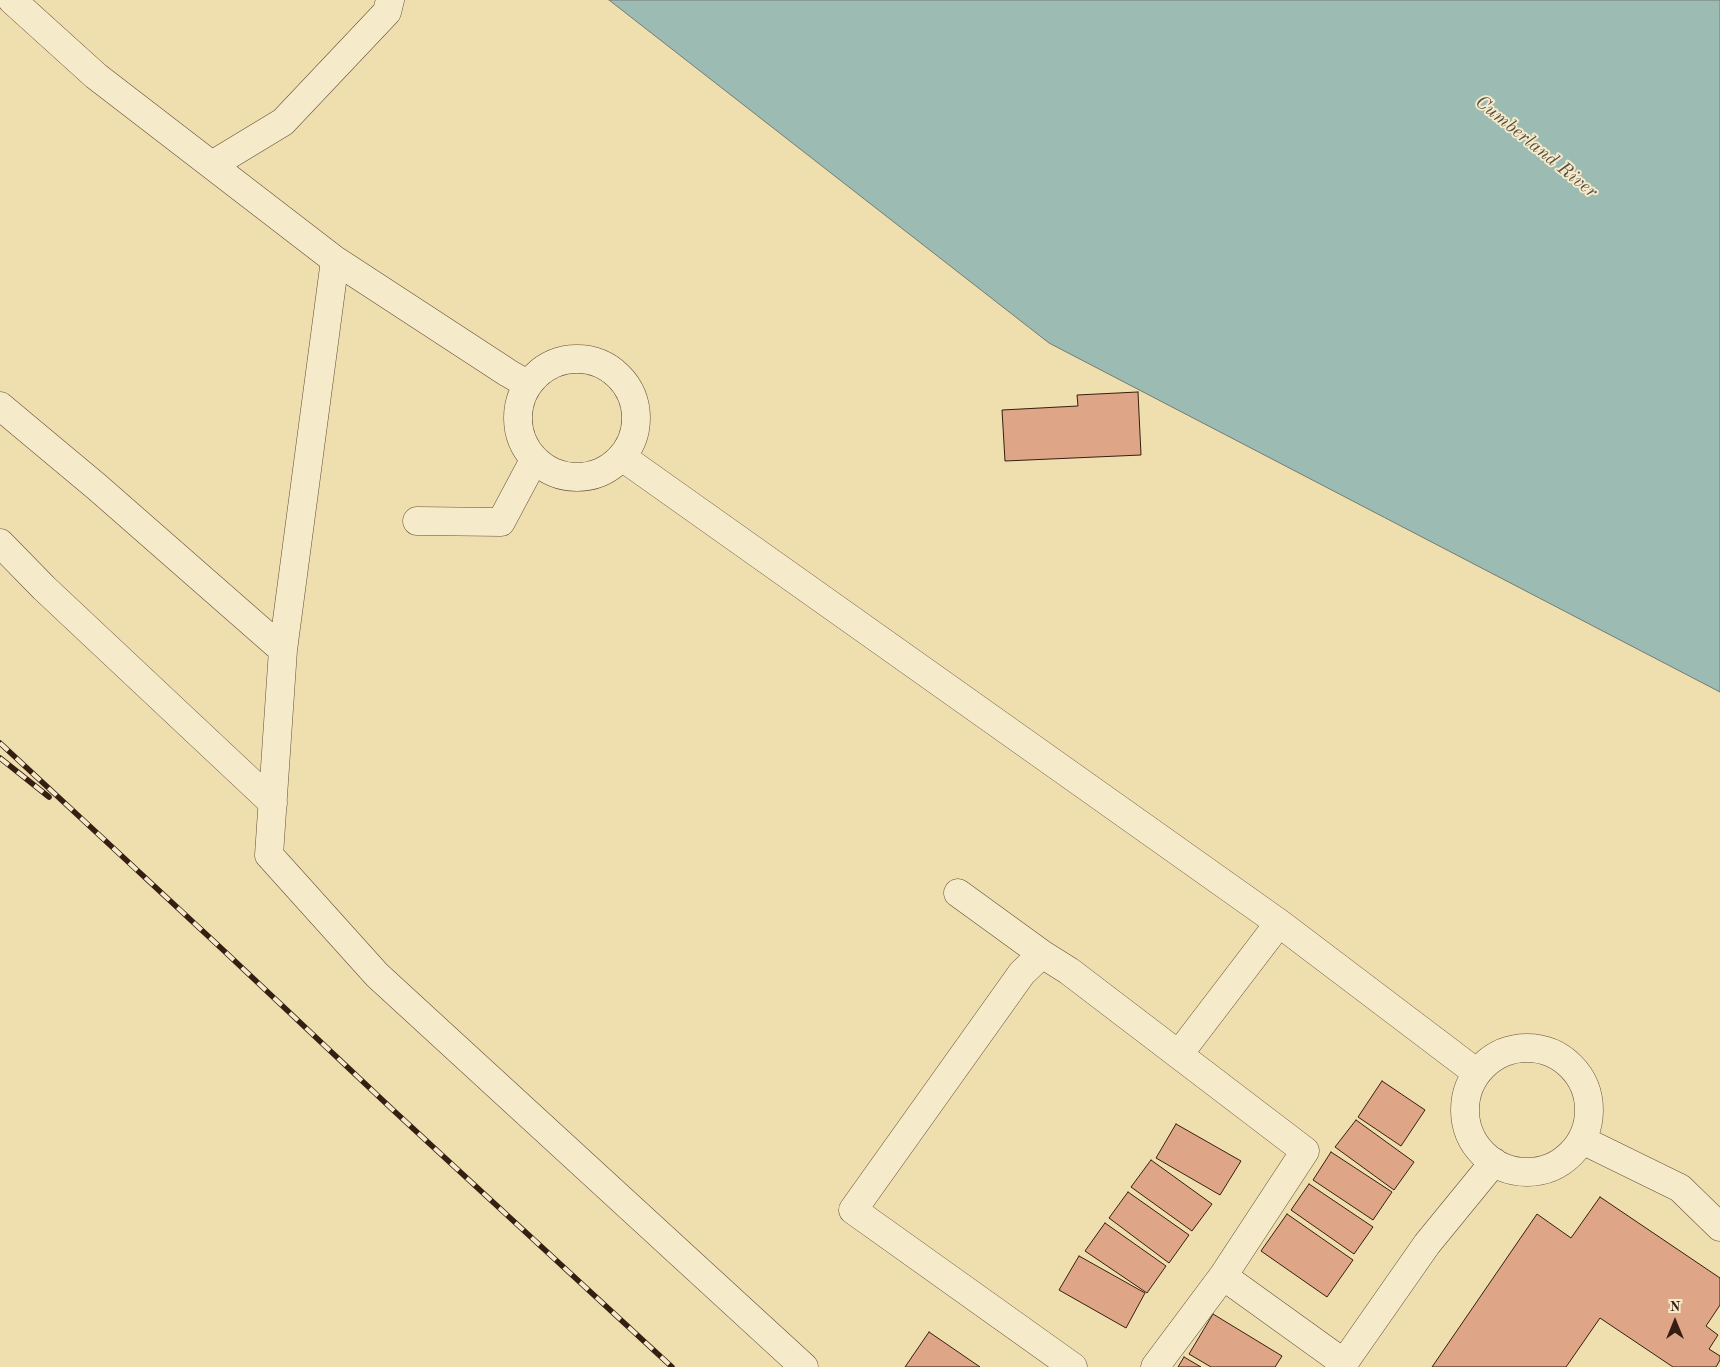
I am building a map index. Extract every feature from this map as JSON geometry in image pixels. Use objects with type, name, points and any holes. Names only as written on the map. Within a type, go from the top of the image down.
[{"type":"lane","points":[[12,0],[96,76],[335,260],[527,384]]},
{"type":"lane","points":[[212,165],[284,122],[387,12],[390,0]]},
{"type":"lane","points":[[335,260],[283,650],[268,855],[377,975],[804,1367]]},
{"type":"lane","points":[[580,358],[598,362],[615,372],[628,386],[635,404],[637,422],[632,441],[622,457],[607,470],[589,476],[570,477],[552,472],[534,460],[522,444],[517,424],[519,402],[527,384],[542,369],[561,360],[580,358]]},
{"type":"lane","points":[[0,406],[98,487],[283,650]]},
{"type":"lane","points":[[622,457],[1279,923],[1477,1073]]},
{"type":"lane","points":[[417,521],[501,522],[534,460]]},
{"type":"lane","points":[[0,543],[44,588],[273,803]]},
{"type":"lane","points":[[958,892],[1042,954],[1069,971],[1305,1151],[1223,1276],[1155,1367]]},
{"type":"lane","points":[[1179,1054],[1279,923]]},
{"type":"lane","points":[[1042,954],[1022,973],[853,1210],[1073,1367]]},
{"type":"lane","points":[[1531,1048],[1552,1053],[1570,1064],[1582,1081],[1589,1100],[1589,1121],[1582,1140],[1570,1156],[1552,1167],[1533,1172],[1512,1171],[1494,1162],[1478,1149],[1468,1131],[1465,1111],[1468,1091],[1477,1073],[1492,1059],[1504,1053],[1511,1050],[1531,1048]]},
{"type":"lane","points":[[1582,1140],[1680,1188],[1720,1227]]},
{"type":"lane","points":[[1223,1276],[1342,1365],[1427,1244],[1494,1162]]},
{"type":"water","name":"Cumberland River","points":[[609,0],[1720,0],[1720,692],[1049,343]]},
{"type":"building","points":[[1138,392],[1141,455],[1005,461],[1002,410],[1078,406],[1077,395]]},
{"type":"building","points":[[1382,1081],[1425,1110],[1401,1146],[1358,1117]]},
{"type":"building","points":[[1356,1120],[1414,1162],[1394,1190],[1335,1147]]},
{"type":"building","points":[[1176,1124],[1241,1161],[1220,1195],[1156,1158]]},
{"type":"building","points":[[1331,1152],[1392,1192],[1373,1220],[1313,1180]]},
{"type":"building","points":[[1151,1160],[1212,1204],[1192,1231],[1131,1187]]},
{"type":"building","points":[[1309,1184],[1373,1227],[1354,1254],[1291,1210]]},
{"type":"building","points":[[1128,1192],[1189,1235],[1169,1263],[1109,1218]]},
{"type":"building","points":[[1600,1197],[1720,1278],[1720,1305],[1706,1326],[1718,1335],[1709,1349],[1720,1356],[1716,1367],[1673,1367],[1600,1318],[1566,1367],[1432,1367],[1537,1214],[1571,1238]]},
{"type":"building","points":[[1287,1214],[1353,1260],[1327,1297],[1261,1251]]},
{"type":"building","points":[[1105,1223],[1166,1266],[1147,1293],[1085,1251]]},
{"type":"building","points":[[1079,1256],[1145,1293],[1126,1328],[1059,1290]]},
{"type":"building","points":[[1213,1314],[1282,1356],[1275,1367],[1211,1367],[1189,1354]]},
{"type":"building","points":[[929,1332],[980,1367],[905,1367]]},
{"type":"building","points":[[1184,1357],[1201,1367],[1178,1367]]},
{"type":"railway","points":[[0,743],[393,1110],[672,1367]]},
{"type":"railway","points":[[0,758],[49,797]]}]
